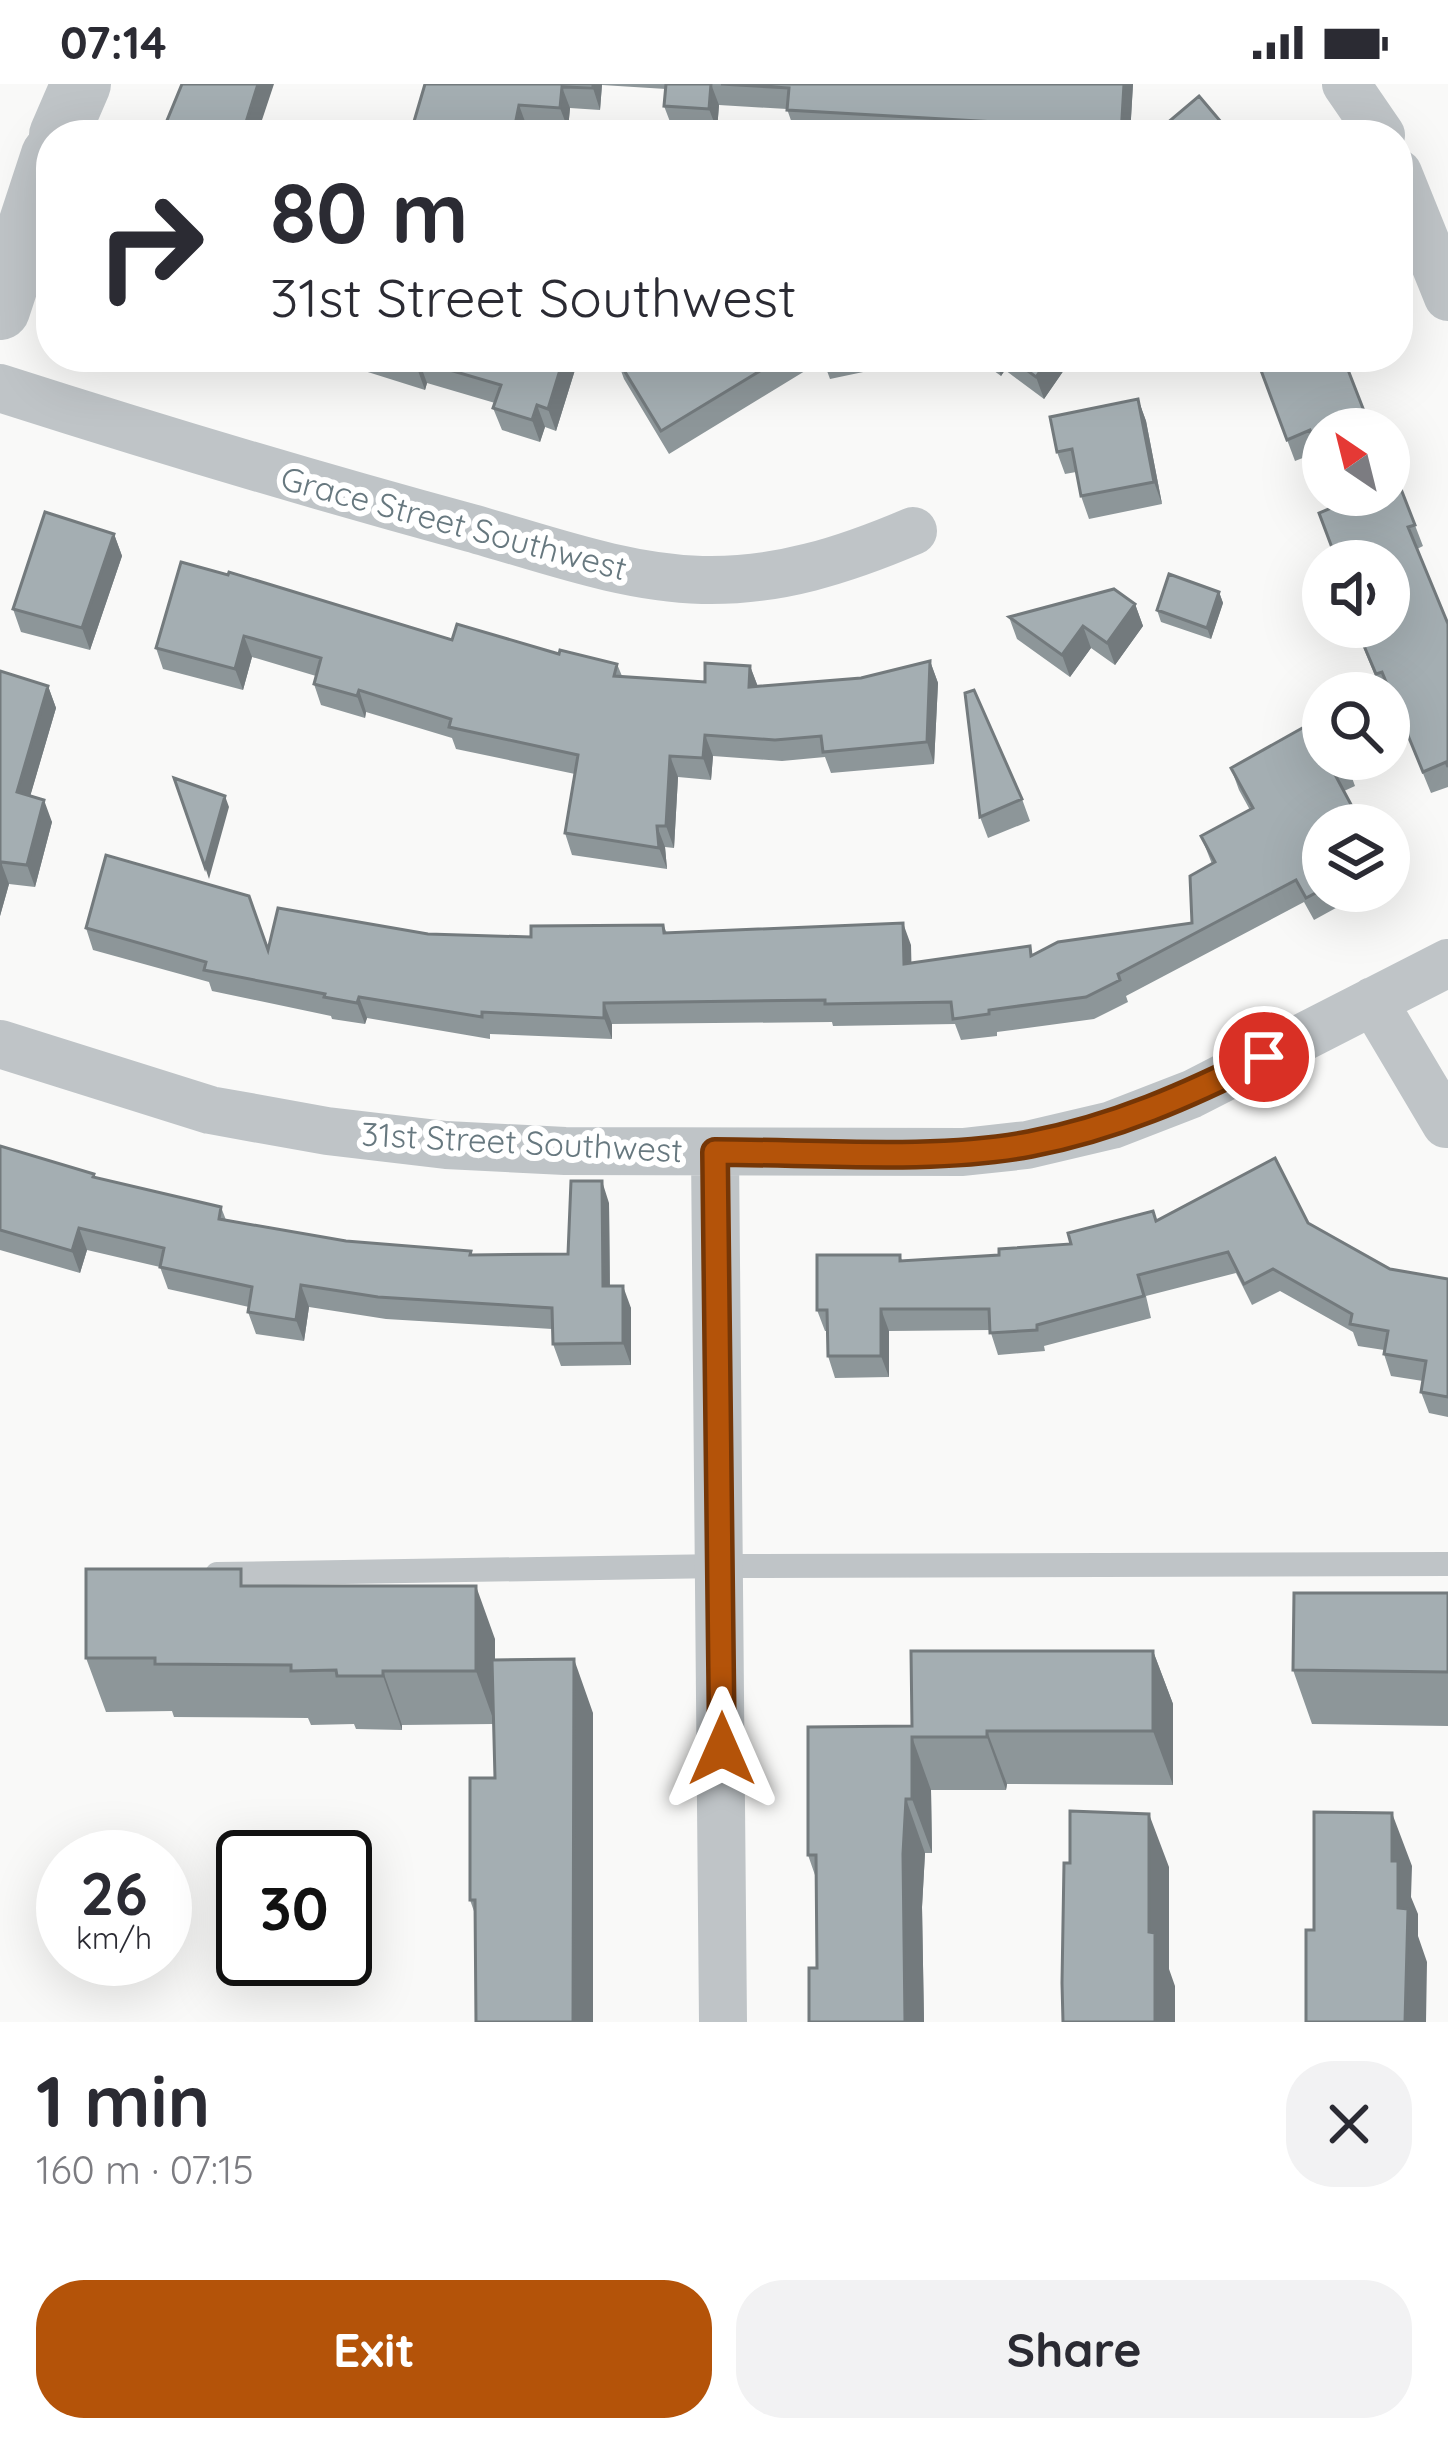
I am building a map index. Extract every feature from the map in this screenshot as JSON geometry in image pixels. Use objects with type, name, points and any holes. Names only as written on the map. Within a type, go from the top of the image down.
[{"type":"street","points":[[65,120],[81,84]]},
{"type":"street","points":[[1346,84],[1371,120]]},
{"type":"street","points":[[0,310],[36,201]]},
{"type":"street","points":[[1413,210],[1448,297]]},
{"type":"street","name":"Grace Street Southwest","points":[[0,388],[227,461],[629,572],[701,580],[774,576],[845,560],[913,531]]},
{"type":"street","name":"31st Street Southwest","points":[[0,1044],[210,1110],[327,1131],[446,1145],[963,1152],[1028,1145],[1112,1125],[1192,1094],[1448,963]]},
{"type":"street","points":[[1373,1001],[1446,1124]]},
{"type":"street","points":[[715,1152],[723,2022]]},
{"type":"lane","points":[[217,1574],[1448,1564]]},
{"type":"building","points":[[182,84],[258,84],[247,120],[167,120]]},
{"type":"building","points":[[425,84],[593,84],[593,88],[562,87],[560,108],[519,105],[516,120],[414,120]]},
{"type":"building","points":[[666,84],[711,84],[709,109],[664,106]]},
{"type":"building","points":[[721,84],[1124,84],[1122,120],[960,120],[787,110],[789,88]]},
{"type":"building","points":[[1199,96],[1219,120],[1171,120]]},
{"type":"building","points":[[457,372],[559,372],[548,409],[537,405],[532,420],[493,408],[501,385]]},
{"type":"building","points":[[625,372],[758,372],[661,431]]},
{"type":"building","points":[[1262,372],[1349,372],[1363,408],[1302,408],[1302,433],[1287,440]]},
{"type":"building","points":[[1138,399],[1154,482],[1081,496],[1072,449],[1057,452],[1050,417]]},
{"type":"building","points":[[45,512],[114,534],[82,628],[13,609]]},
{"type":"building","points":[[1410,512],[1415,525],[1408,527],[1448,624],[1448,767],[1446,762],[1423,772],[1410,740],[1410,672],[1375,672],[1365,648],[1410,648],[1410,540],[1329,540],[1320,516],[1410,516]]},
{"type":"building","points":[[181,562],[229,572],[452,640],[457,624],[559,654],[560,650],[617,664],[614,676],[705,682],[705,663],[750,666],[749,687],[861,678],[930,661],[927,742],[823,752],[821,736],[775,740],[705,735],[703,758],[670,756],[666,826],[657,826],[659,848],[565,833],[578,755],[449,727],[451,719],[359,690],[357,696],[314,684],[321,658],[244,636],[235,669],[156,648]]},
{"type":"building","points":[[1169,574],[1219,592],[1207,628],[1157,610]]},
{"type":"building","points":[[1114,589],[1135,604],[1107,643],[1083,626],[1062,655],[1009,617]]},
{"type":"building","points":[[0,671],[48,686],[17,792],[44,800],[27,865],[1,862],[0,866]]},
{"type":"building","points":[[974,690],[1022,799],[980,817],[965,693]]},
{"type":"building","points":[[1302,728],[1302,780],[1338,780],[1351,804],[1302,804],[1302,891],[1296,880],[1118,974],[1120,980],[1086,997],[989,1010],[989,1014],[953,1019],[951,1002],[825,1004],[825,1000],[604,1003],[604,1018],[482,1012],[482,1017],[359,997],[357,1003],[324,997],[204,970],[206,962],[86,928],[106,855],[249,896],[268,950],[278,908],[428,934],[531,937],[531,926],[663,925],[664,933],[903,923],[904,964],[1030,946],[1031,956],[1058,942],[1192,923],[1190,876],[1215,862],[1201,836],[1253,808],[1231,768]]},
{"type":"building","points":[[174,778],[225,796],[205,867]]},
{"type":"building","points":[[0,1146],[93,1177],[221,1207],[219,1219],[346,1241],[471,1251],[470,1255],[568,1254],[571,1181],[602,1181],[603,1286],[623,1286],[623,1343],[553,1344],[552,1308],[378,1297],[301,1285],[296,1320],[248,1312],[252,1287],[160,1267],[164,1248],[79,1228],[72,1251],[0,1230]]},
{"type":"building","points":[[1275,1158],[1308,1223],[1390,1269],[1448,1279],[1448,1397],[1421,1392],[1426,1361],[1384,1354],[1388,1331],[1350,1324],[1352,1314],[1273,1269],[1244,1284],[1228,1252],[1138,1275],[1144,1296],[1037,1325],[1037,1330],[990,1333],[989,1309],[881,1309],[881,1356],[828,1356],[827,1310],[817,1310],[817,1255],[900,1255],[900,1261],[999,1255],[999,1249],[1071,1244],[1068,1233],[1153,1211],[1156,1221]]},
{"type":"building","points":[[86,1569],[241,1569],[241,1586],[476,1586],[476,1671],[337,1676],[336,1670],[291,1671],[291,1665],[155,1664],[155,1658],[86,1658]]},
{"type":"building","points":[[1294,1593],[1448,1593],[1448,1672],[1293,1670]]},
{"type":"building","points":[[911,1651],[1153,1651],[1153,1731],[987,1731],[987,1737],[912,1737],[912,1799],[906,1799],[903,1854],[905,2022],[809,2022],[809,1968],[817,1968],[816,1855],[808,1855],[808,1727],[912,1726]]},
{"type":"building","points":[[574,1659],[573,2022],[476,2022],[470,1778],[495,1778],[492,1660]]},
{"type":"building","points":[[1070,1811],[1149,1814],[1155,2022],[1063,2022],[1064,1863],[1070,1863]]},
{"type":"building","points":[[1314,1812],[1392,1813],[1398,1908],[1408,1909],[1405,2022],[1306,2022],[1306,1930],[1314,1930]]},
{"type":"route","points":[[722,1749],[715,1152],[963,1152],[1028,1145],[1112,1125],[1192,1094],[1264,1057]]}]
